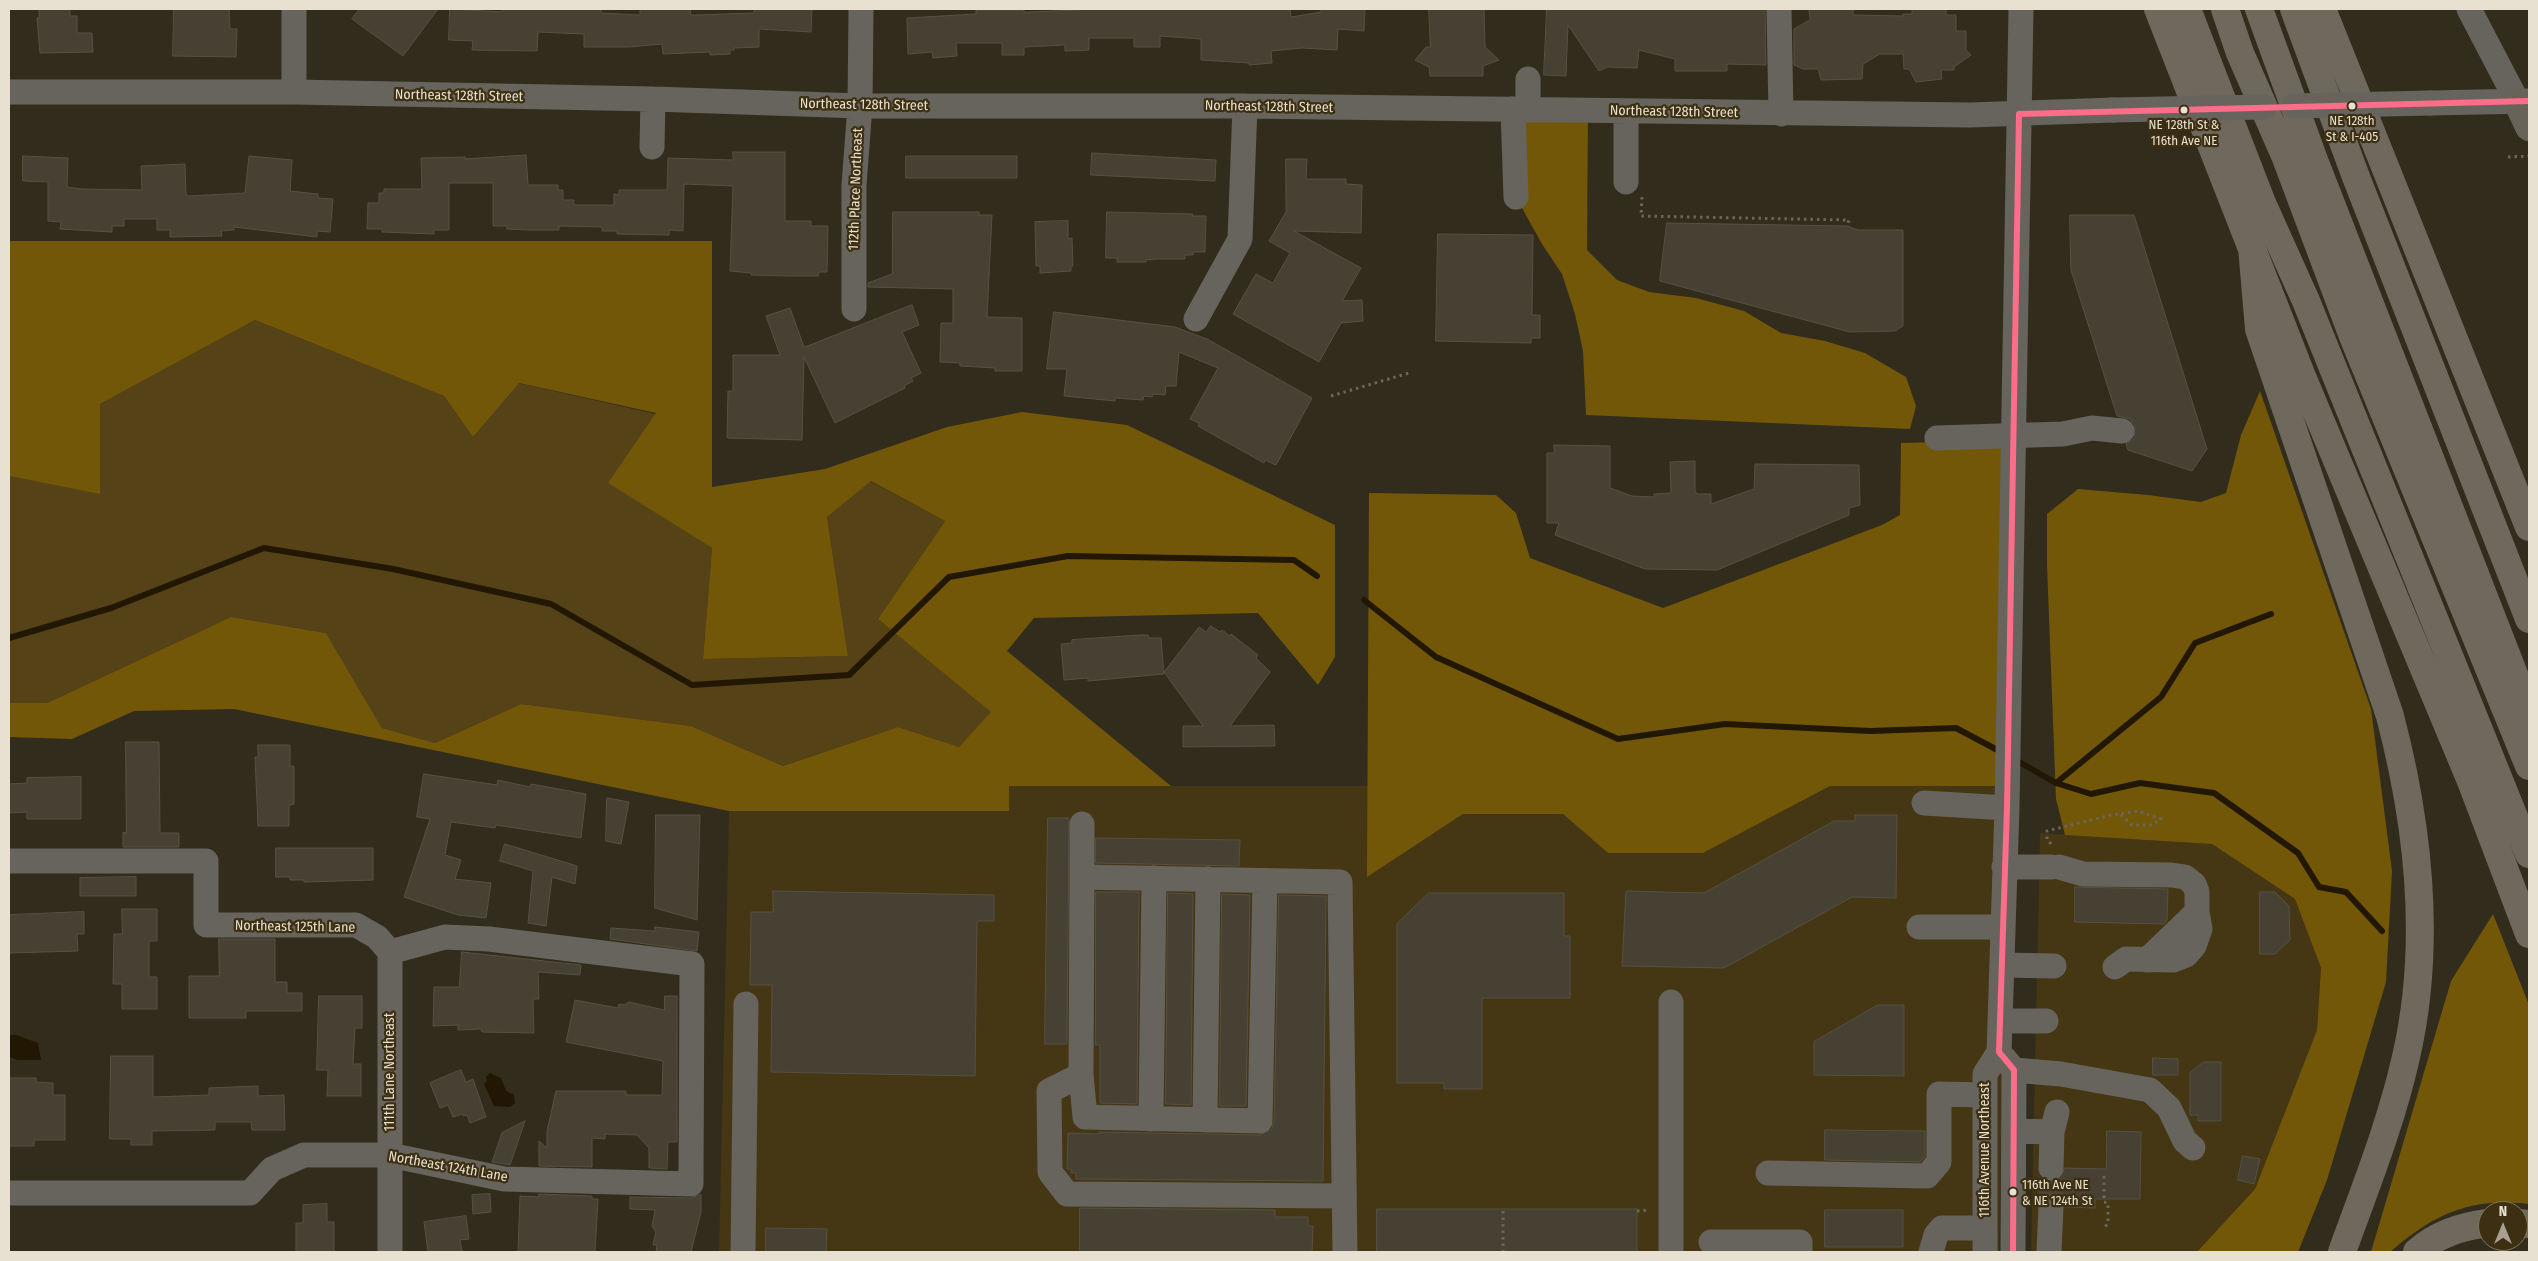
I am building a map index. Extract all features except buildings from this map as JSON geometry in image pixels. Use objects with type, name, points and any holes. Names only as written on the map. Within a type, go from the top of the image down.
[{"type":"highway","points":[[2158,9],[2303,379],[2471,781],[2529,934]]},
{"type":"highway","points":[[2187,9],[2262,203],[2306,301],[2529,854]]},
{"type":"highway","points":[[2225,9],[2240,53],[2367,334],[2529,713]]},
{"type":"highway","points":[[2259,9],[2294,106],[2367,334],[2529,766]]},
{"type":"highway","points":[[2294,9],[2356,177],[2529,619]]},
{"type":"highway","points":[[2322,9],[2529,527]]},
{"type":"highway","points":[[2252,247],[2259,329],[2390,716],[2402,764],[2416,842],[2419,943],[2415,998],[2406,1055],[2395,1099],[2342,1252]]},
{"type":"highway","points":[[2417,1252],[2445,1234],[2478,1224]]},
{"type":"main road","points":[[2523,101],[2529,127]]},
{"type":"street","points":[[294,9],[294,92]]},
{"type":"street","name":"112th Place Northeast","points":[[854,309],[854,185],[860,106],[861,9]]},
{"type":"street","points":[[1779,9],[1781,114]]},
{"type":"street","name":"116th Avenue Northeast","points":[[2013,1252],[2014,1131],[2007,1061],[2000,1021],[2007,805],[2021,9]]},
{"type":"street","points":[[2470,9],[2523,101]]},
{"type":"street","points":[[1516,197],[1520,110],[1528,79]]},
{"type":"street","name":"Northeast 128th Street","points":[[9,92],[294,92],[653,99],[860,106],[1245,106],[1781,114],[2019,114],[2113,110],[2523,101]]},
{"type":"street","points":[[652,148],[653,99]]},
{"type":"street","points":[[1196,319],[1240,239],[1245,106]]},
{"type":"street","points":[[1626,111],[1634,186]]},
{"type":"street","points":[[1937,438],[2013,443],[2092,428],[2122,431]]},
{"type":"street","points":[[1924,803],[2007,805]]},
{"type":"street","points":[[1082,824],[1081,1075],[1085,1117],[1260,1121],[1265,881]]},
{"type":"street","name":"Northeast 125th Lane","points":[[9,861],[206,861],[206,925],[356,925],[377,937],[390,952]]},
{"type":"street","points":[[2004,867],[2056,867],[2082,874],[2185,877],[2194,884],[2197,892],[2197,912],[2200,929],[2194,946],[2186,955],[2173,960],[2126,959],[2115,967]]},
{"type":"street","points":[[1082,877],[1340,882],[1344,1252]]},
{"type":"street","points":[[1151,1119],[1154,878]]},
{"type":"street","points":[[1205,1120],[1208,879]]},
{"type":"street","points":[[1919,927],[2002,927]]},
{"type":"street","name":"Northeast 124th Lane","points":[[9,1193],[250,1193],[272,1169],[304,1155],[390,1155],[504,1179],[691,1184],[692,964],[489,939],[445,937],[390,952]]},
{"type":"street","name":"111th Lane Northeast","points":[[390,952],[390,1252]]},
{"type":"street","points":[[2002,965],[2054,966]]},
{"type":"street","points":[[1671,1002],[1671,1252]]},
{"type":"street","points":[[743,1252],[755,1099],[746,1004]]},
{"type":"street","points":[[2000,1021],[2046,1021]]},
{"type":"street","points":[[2007,1061],[2061,1074],[2150,1090],[2169,1108],[2185,1141],[2193,1148]]},
{"type":"street","name":"116th Avenue Northeast","points":[[1985,1240],[1985,1074],[2007,1061]]},
{"type":"street","points":[[1081,1075],[1048,1091],[1050,1172],[1067,1194],[1344,1196]]},
{"type":"street","points":[[1768,1173],[1927,1176],[1939,1162],[1939,1094],[1985,1095]]},
{"type":"street","points":[[2014,1131],[2055,1122],[2052,1168]]},
{"type":"street","points":[[2049,1252],[2051,1207]]},
{"type":"street","points":[[1931,1252],[1936,1235],[1942,1228],[1985,1240]]},
{"type":"street","points":[[1711,1242],[1800,1242],[1800,1252]]},
{"type":"path","points":[[2508,158],[2529,156]]},
{"type":"path","points":[[1634,186],[1642,216],[1849,220],[1847,226]]},
{"type":"path","points":[[1331,396],[1409,373]]},
{"type":"path","points":[[2056,867],[2051,844],[2047,839],[2047,831],[2120,814],[2138,811],[2161,819],[2152,825],[2132,825],[2120,814]]},
{"type":"path","points":[[2104,1176],[2104,1202],[2108,1203],[2108,1223],[2105,1227]]},
{"type":"path","points":[[1637,1211],[1651,1210]]},
{"type":"path","points":[[1503,1211],[1503,1252]]},
{"type":"shaded area","points":[[1514,109],[1588,111],[1587,250],[1617,280],[1649,292],[1696,298],[1744,311],[1781,333],[1825,341],[1865,353],[1906,377],[1916,406],[1910,429],[1586,415],[1583,351],[1575,314],[1562,274],[1542,244],[1516,197]]},
{"type":"shaded area","points":[[9,241],[712,241],[712,487],[825,469],[947,427],[1022,412],[1127,425],[1335,525],[1335,657],[1318,685],[1258,613],[1034,618],[1007,651],[1171,786],[1009,786],[1009,811],[729,811],[234,709],[134,711],[72,739],[9,737],[9,703],[47,703],[231,617],[326,633],[382,728],[435,743],[521,704],[691,726],[783,766],[898,727],[959,747],[991,712],[878,619],[945,521],[871,481],[827,517],[848,656],[703,659],[712,548],[608,483],[656,413],[519,383],[473,437],[444,396],[255,320],[100,404],[100,494],[9,476]]},
{"type":"shaded area","points":[[255,320],[444,396],[473,437],[518,383],[656,414],[609,483],[712,548],[703,659],[848,656],[827,517],[870,481],[945,521],[878,619],[992,712],[959,747],[898,727],[783,766],[691,726],[521,704],[435,743],[382,728],[326,633],[231,617],[47,703],[9,703],[9,476],[100,493],[100,404]]},
{"type":"shaded area","points":[[2260,391],[2371,709],[2392,871],[2386,982],[2327,1180],[2298,1252],[2197,1252],[2255,1189],[2317,1030],[2321,968],[2295,899],[2212,844],[2065,835],[2056,799],[2047,565],[2047,514],[2078,489],[2201,502],[2226,493],[2241,435]]},
{"type":"shaded area","points":[[2013,440],[2007,786],[1830,786],[1703,853],[1608,853],[1563,814],[1463,814],[1367,877],[1369,493],[1496,495],[1516,513],[1530,558],[1663,608],[1882,525],[1900,515],[1901,443]]},
{"type":"shaded area","points":[[1009,786],[1369,786],[1368,876],[1463,814],[1563,814],[1608,853],[1703,853],[1830,786],[2007,786],[1999,1252],[719,1252],[729,811],[1008,811]]},
{"type":"shaded area","points":[[2040,833],[2212,844],[2295,899],[2321,968],[2317,1030],[2255,1189],[2197,1252],[2031,1252]]},
{"type":"shaded area","points":[[2493,914],[2529,1005],[2529,1204],[2528,1201],[2478,1201],[2478,1205],[2454,1211],[2422,1227],[2390,1252],[2371,1252],[2451,981]]},
{"type":"shaded area","points":[[9,1035],[16,1035],[38,1043],[41,1060],[18,1060],[9,1057]]},
{"type":"shaded area","points":[[490,1073],[501,1078],[506,1091],[514,1095],[515,1103],[510,1107],[494,1106],[484,1084],[487,1081],[486,1077]]},
{"type":"waterway","points":[[9,638],[111,608],[264,548],[393,569],[551,604],[692,685],[849,675],[949,577],[1068,556],[1294,560],[1317,576]]},
{"type":"waterway","points":[[1364,600],[1436,657],[1618,739],[1725,724],[1870,731],[1956,728],[2003,753]]},
{"type":"waterway","points":[[2056,783],[2161,697],[2195,643],[2271,614]]},
{"type":"waterway","points":[[2014,759],[2056,783],[2091,794],[2140,783],[2214,793],[2298,853],[2319,887],[2346,892],[2382,931]]},
{"type":"tunnel","points":[[2051,1168],[2051,1207]]},
{"type":"transit line","points":[[2019,114],[2529,101]]},
{"type":"transit line","points":[[2013,1252],[2014,1070],[1999,1052],[2007,808],[2019,114]]},
{"type":"place","name":"NE 128th St & I-405","points":[[2352,106]]},
{"type":"place","name":"NE 128th St & 116th Ave NE","points":[[2184,110]]},
{"type":"place","name":"116th Ave NE & NE 124th St","points":[[2013,1192]]}]
